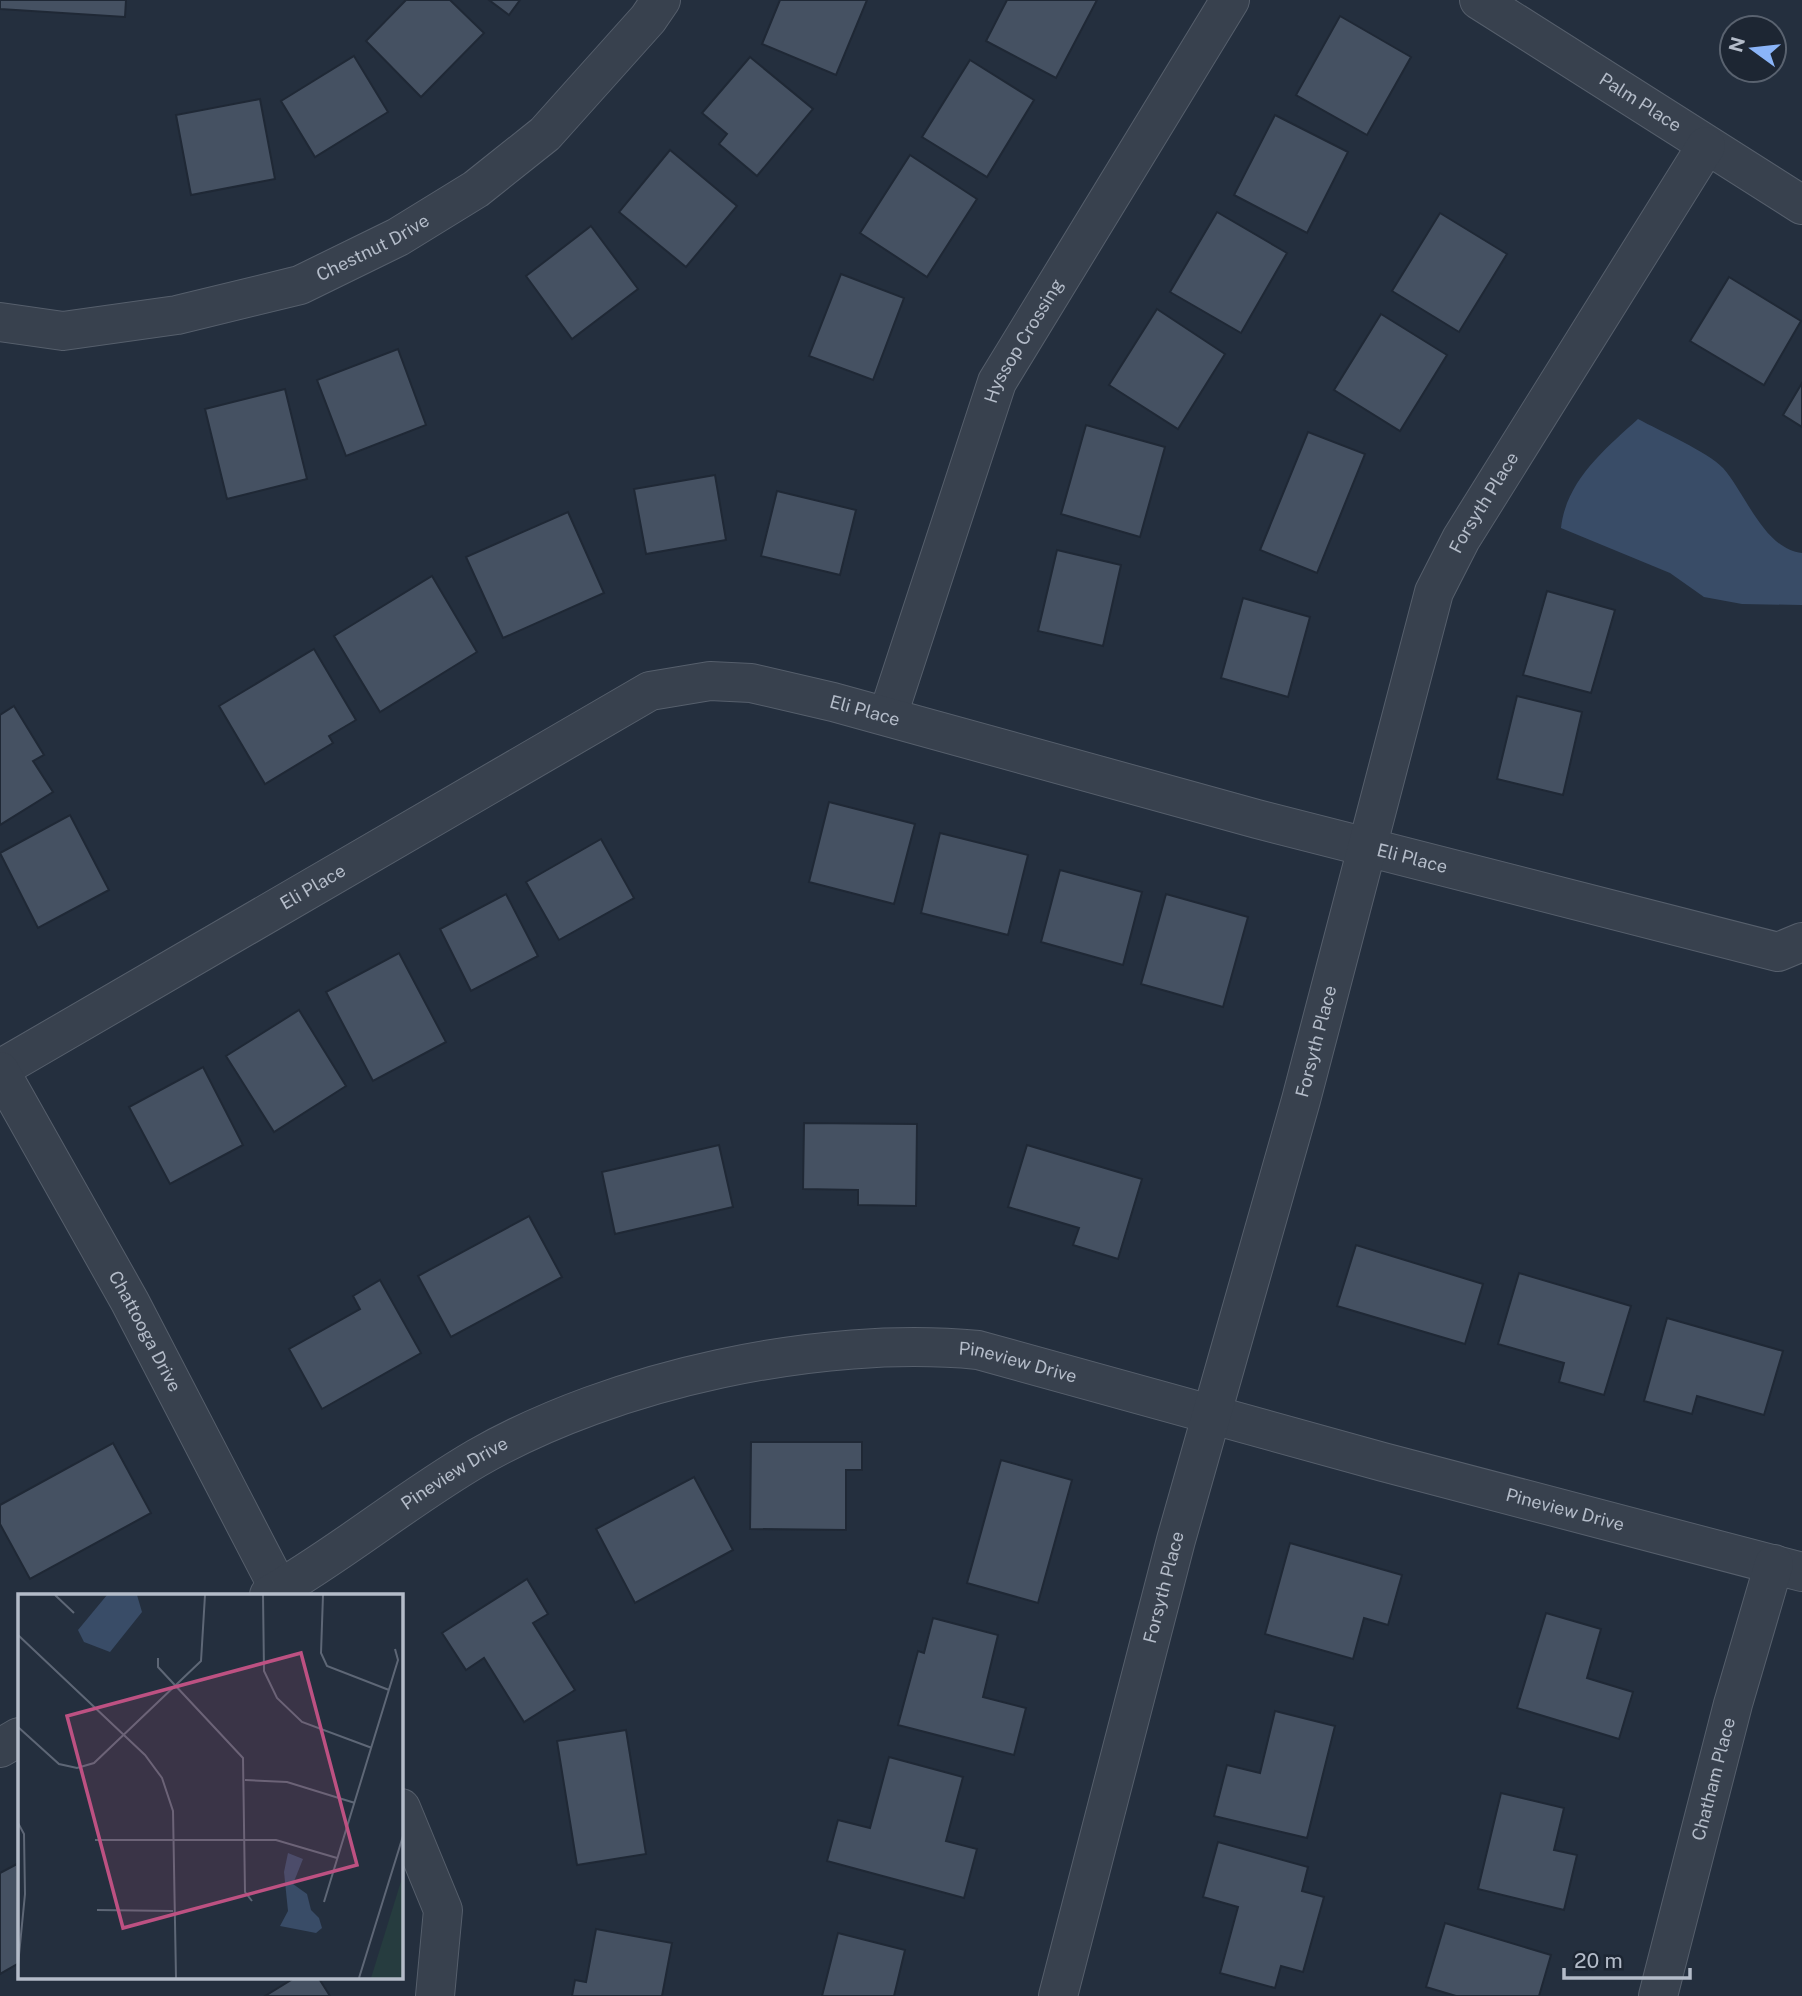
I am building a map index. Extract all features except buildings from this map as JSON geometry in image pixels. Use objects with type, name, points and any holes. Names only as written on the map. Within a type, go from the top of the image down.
[{"type":"street","name":"Chestnut Drive","points":[[0,323],[63,331],[177,315],[300,285],[398,237],[476,189],[545,134],[648,19],[661,0]]},
{"type":"street","name":"Hyssop Crossing","points":[[888,715],[997,382],[1230,0]]},
{"type":"street","name":"Palm Place","points":[[1479,0],[1802,205]]},
{"type":"street","name":"Forsyth Place","points":[[1058,1996],[1176,1541],[1301,1100],[1434,592],[1461,539],[1706,146]]},
{"type":"street","name":"Eli Place","points":[[0,1070],[650,691],[710,681],[751,683],[888,715],[1366,847],[1779,952],[1802,942]]},
{"type":"street","name":"Chattooga Drive","points":[[0,1070],[130,1302],[276,1594]]},
{"type":"street","name":"Pineview Drive","points":[[276,1594],[477,1458],[556,1418],[640,1388],[697,1374],[815,1355],[934,1346],[978,1350],[1383,1462],[1788,1568]]},
{"type":"street","name":"Chatham Place","points":[[1658,1996],[1733,1704],[1788,1568]]},
{"type":"street","points":[[0,1748],[18,1738]]},
{"type":"street","points":[[402,1810],[443,1910],[435,1996]]},
{"type":"water","points":[[1638,419],[1716,462],[1731,479],[1766,531],[1777,542],[1802,553],[1802,605],[1742,604],[1704,597],[1670,573],[1561,528],[1570,495],[1579,481],[1600,454]]}]
